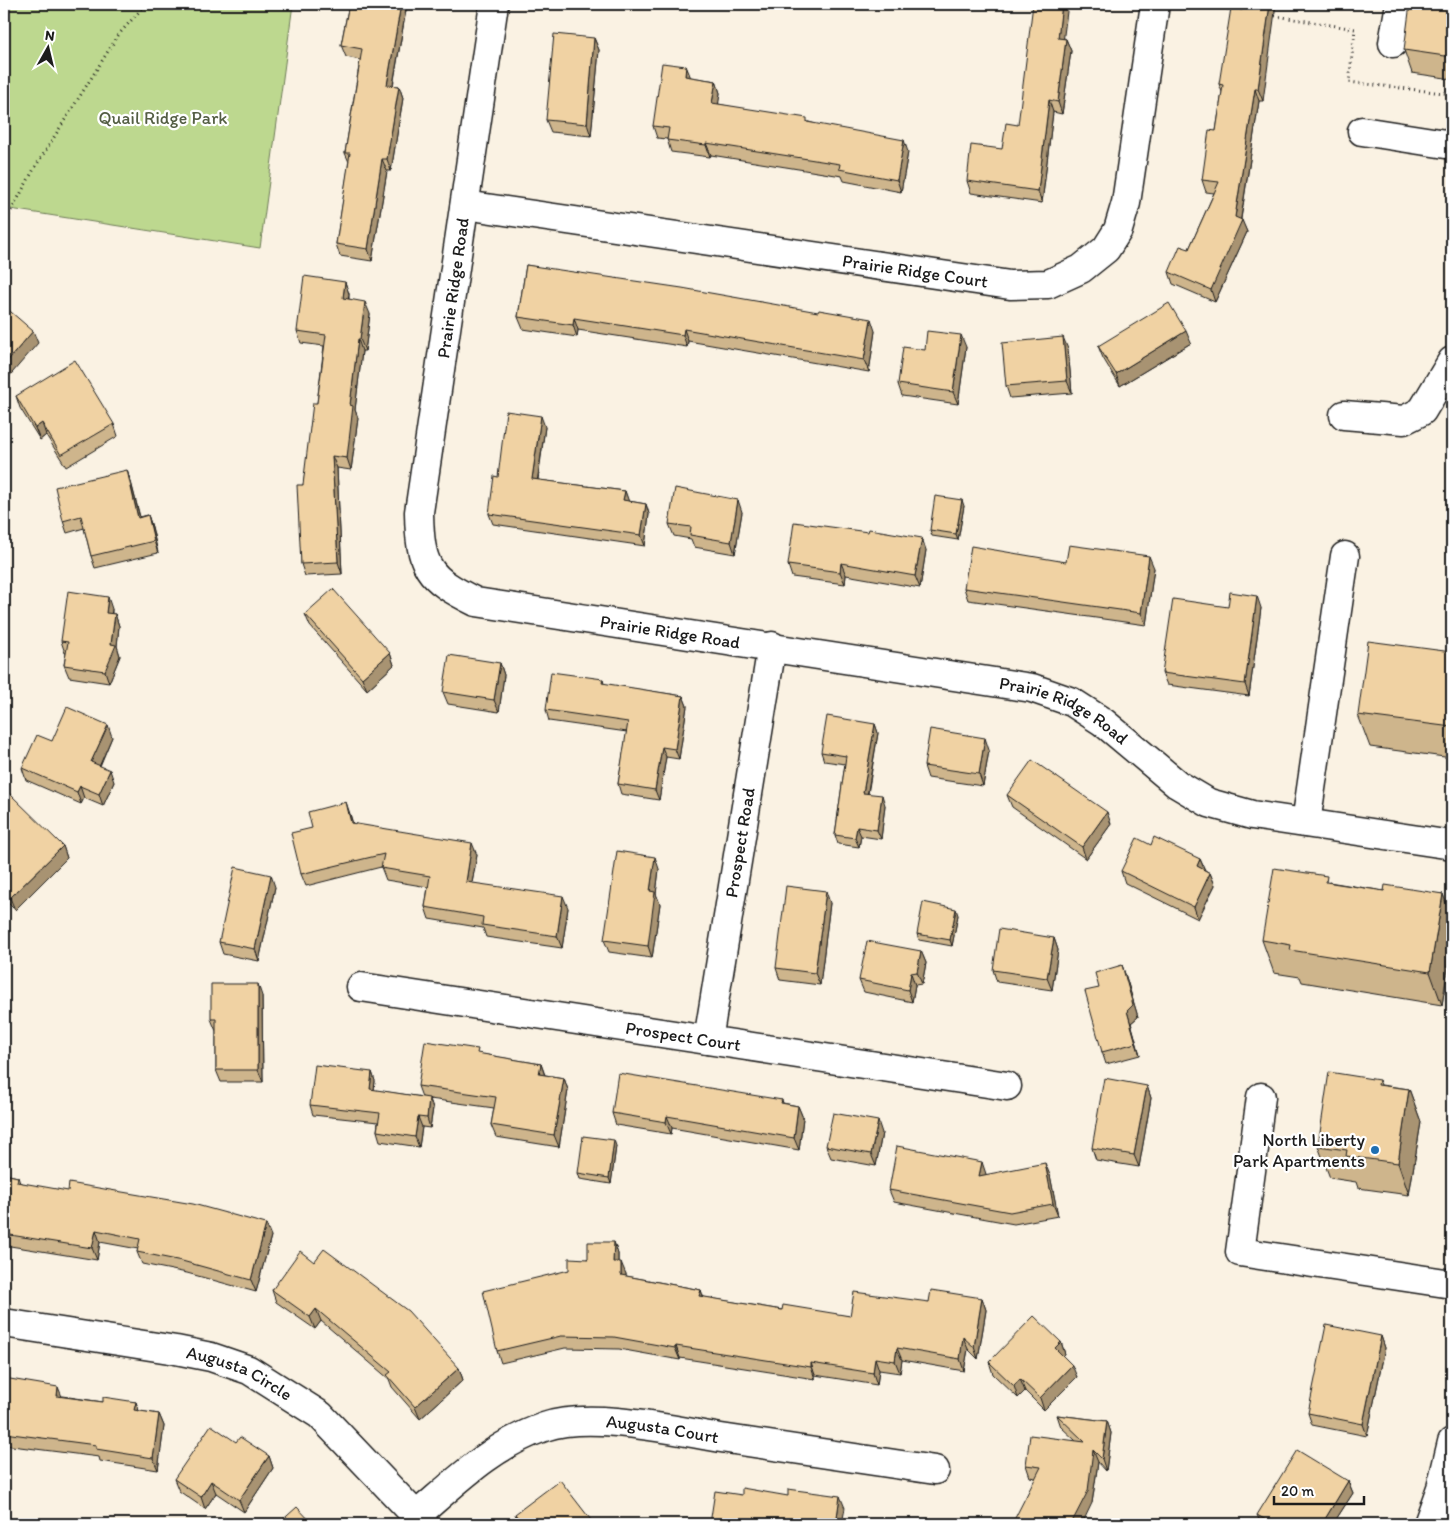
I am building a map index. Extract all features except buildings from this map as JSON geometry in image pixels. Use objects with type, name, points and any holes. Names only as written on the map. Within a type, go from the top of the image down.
[{"type":"street","name":"Prairie Ridge Road","points":[[494,4],[419,512],[420,542],[428,568],[446,587],[476,602],[772,646],[1032,688],[1072,702],[1095,717],[1177,784],[1209,803],[1252,815],[1452,845]]},
{"type":"street","name":"Prairie Ridge Court","points":[[465,205],[1010,284],[1048,284],[1081,269],[1106,249],[1118,230],[1126,203],[1155,4]]},
{"type":"street","points":[[1393,43],[1400,4]]},
{"type":"street","points":[[1362,131],[1452,145]]},
{"type":"street","points":[[1344,415],[1404,420],[1422,410],[1452,361]]},
{"type":"street","points":[[1306,823],[1345,556]]},
{"type":"street","name":"Prospect Road","points":[[708,1040],[772,646]]},
{"type":"street","name":"Prospect Court","points":[[361,987],[1007,1086]]},
{"type":"street","points":[[1261,1097],[1240,1252],[1452,1284]]},
{"type":"street","name":"Augusta Circle","points":[[4,1323],[176,1350],[211,1357],[249,1370],[320,1415],[421,1520]]},
{"type":"street","name":"Augusta Court","points":[[421,1520],[488,1455],[510,1440],[546,1426],[588,1421],[643,1426],[934,1470]]},
{"type":"street","points":[[1428,1524],[1441,1488],[1452,1447]]},
{"type":"path","points":[[4,224],[34,169],[119,34],[146,4]]},
{"type":"path","points":[[1198,4],[1237,10]]},
{"type":"path","points":[[1267,15],[1355,29],[1349,82],[1452,94]]},
{"type":"green space","name":"Quail Ridge Park","points":[[4,4],[293,4],[260,248],[4,208]]},
{"type":"place","name":"North Liberty Park Apartments","points":[[1375,1150]]}]
